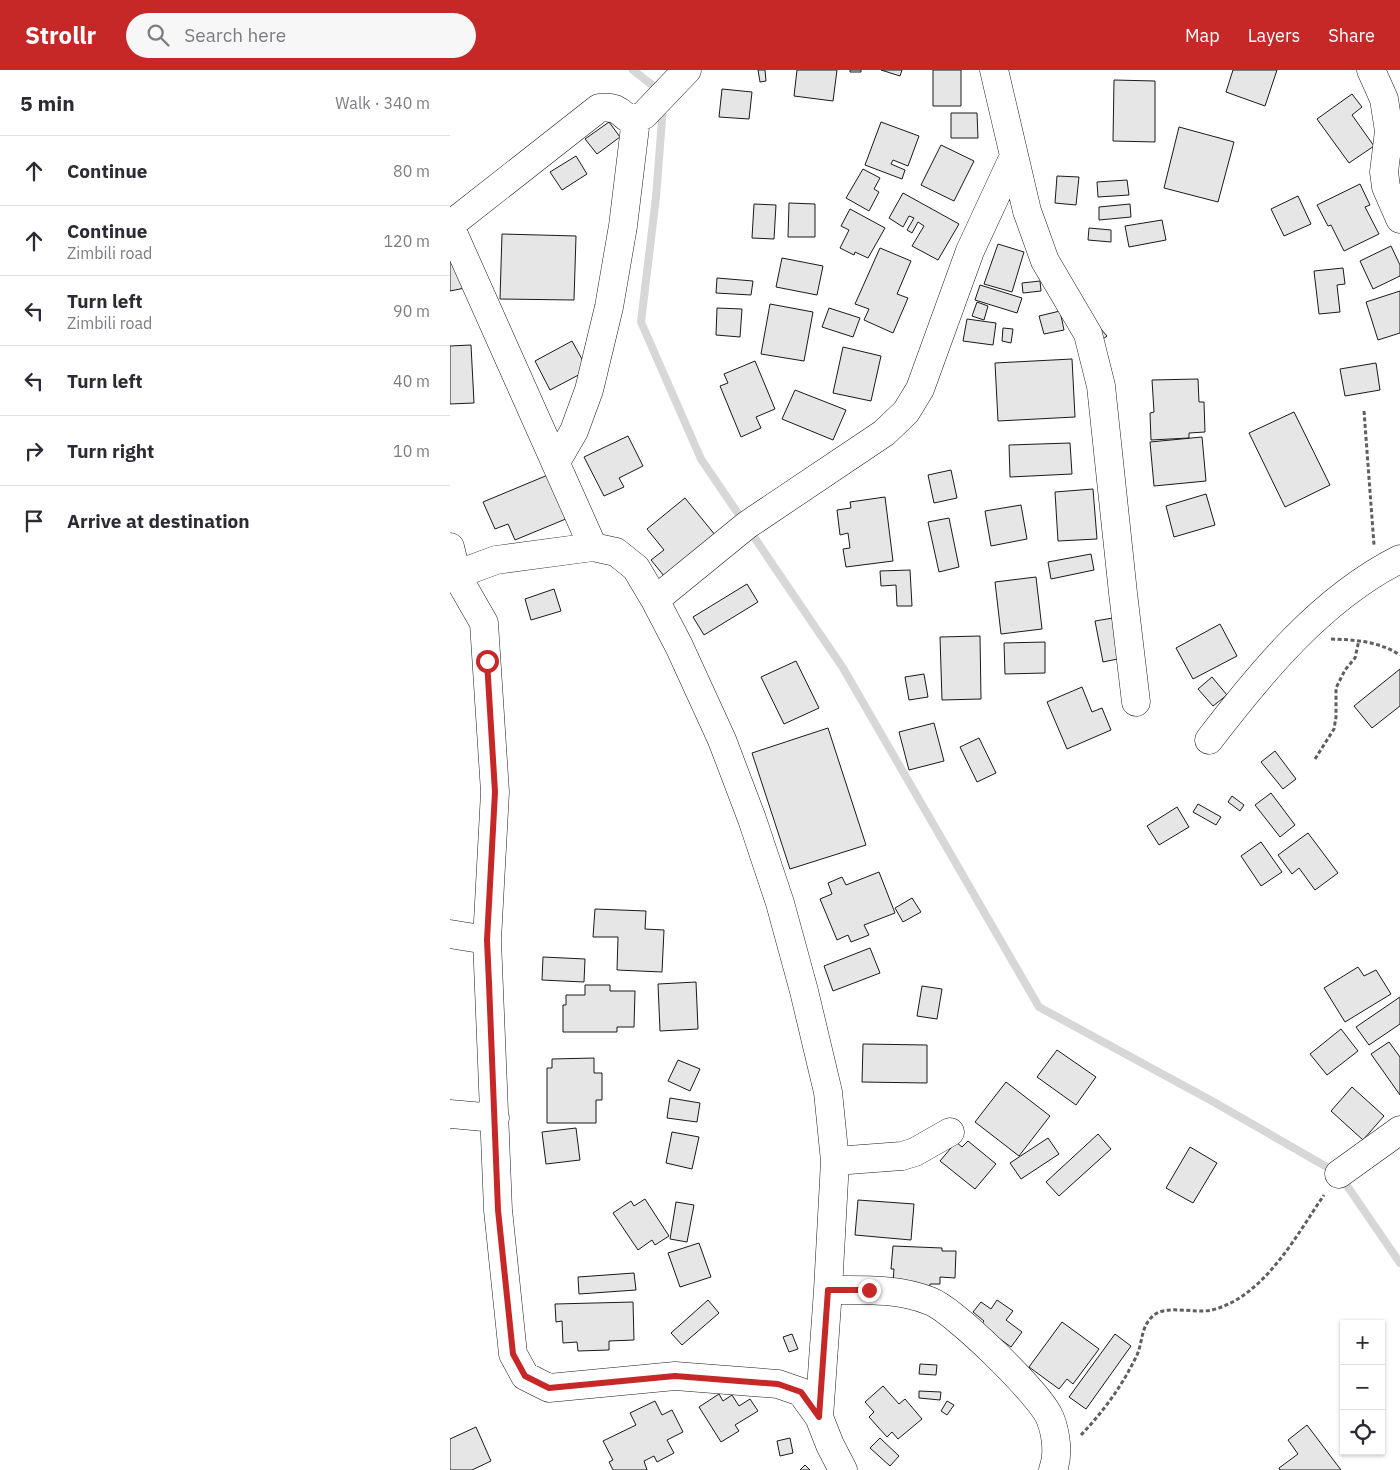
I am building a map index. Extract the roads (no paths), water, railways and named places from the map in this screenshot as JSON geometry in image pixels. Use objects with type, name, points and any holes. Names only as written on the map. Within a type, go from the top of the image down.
[{"type":"street","points":[[593,547],[450,225],[599,108],[617,109],[627,119],[636,119],[644,115],[687,70]]},
{"type":"street","points":[[994,70],[1027,210],[1045,262],[1088,334],[1101,386],[1136,702]]},
{"type":"street","points":[[1371,70],[1384,100],[1390,130],[1384,172],[1386,188],[1400,219]]},
{"type":"street","points":[[556,462],[574,432],[589,390],[623,226],[636,119]]},
{"type":"street","points":[[656,600],[747,525],[884,433],[906,412],[920,389],[970,251],[1014,156]]},
{"type":"street","points":[[450,547],[453,576],[484,622],[495,792],[487,940],[498,1210],[513,1354],[525,1376],[549,1388],[675,1376],[778,1384],[801,1392],[819,1417],[830,1445],[843,1470]]},
{"type":"street","points":[[453,576],[496,560],[593,547],[616,552],[636,568],[656,600],[722,740],[752,819],[780,903],[804,991],[828,1092],[834,1162],[828,1290],[819,1417]]},
{"type":"street","points":[[1209,740],[1252,684],[1296,639],[1331,606],[1388,565]]},
{"type":"street","points":[[450,934],[487,940]]},
{"type":"street","points":[[450,1114],[495,1118]]},
{"type":"street","points":[[1338,1174],[1400,1130]]},
{"type":"street","points":[[834,1162],[902,1156],[915,1152],[950,1132]]},
{"type":"street","points":[[828,1290],[901,1292],[932,1301],[953,1316],[990,1349],[1032,1394],[1049,1417],[1055,1440],[1055,1466]]},
{"type":"waterway","points":[[633,70],[661,92]]},
{"type":"waterway","points":[[663,107],[656,197],[641,322],[701,459],[843,668],[1039,1007],[1212,1101],[1339,1174],[1400,1263]]}]
